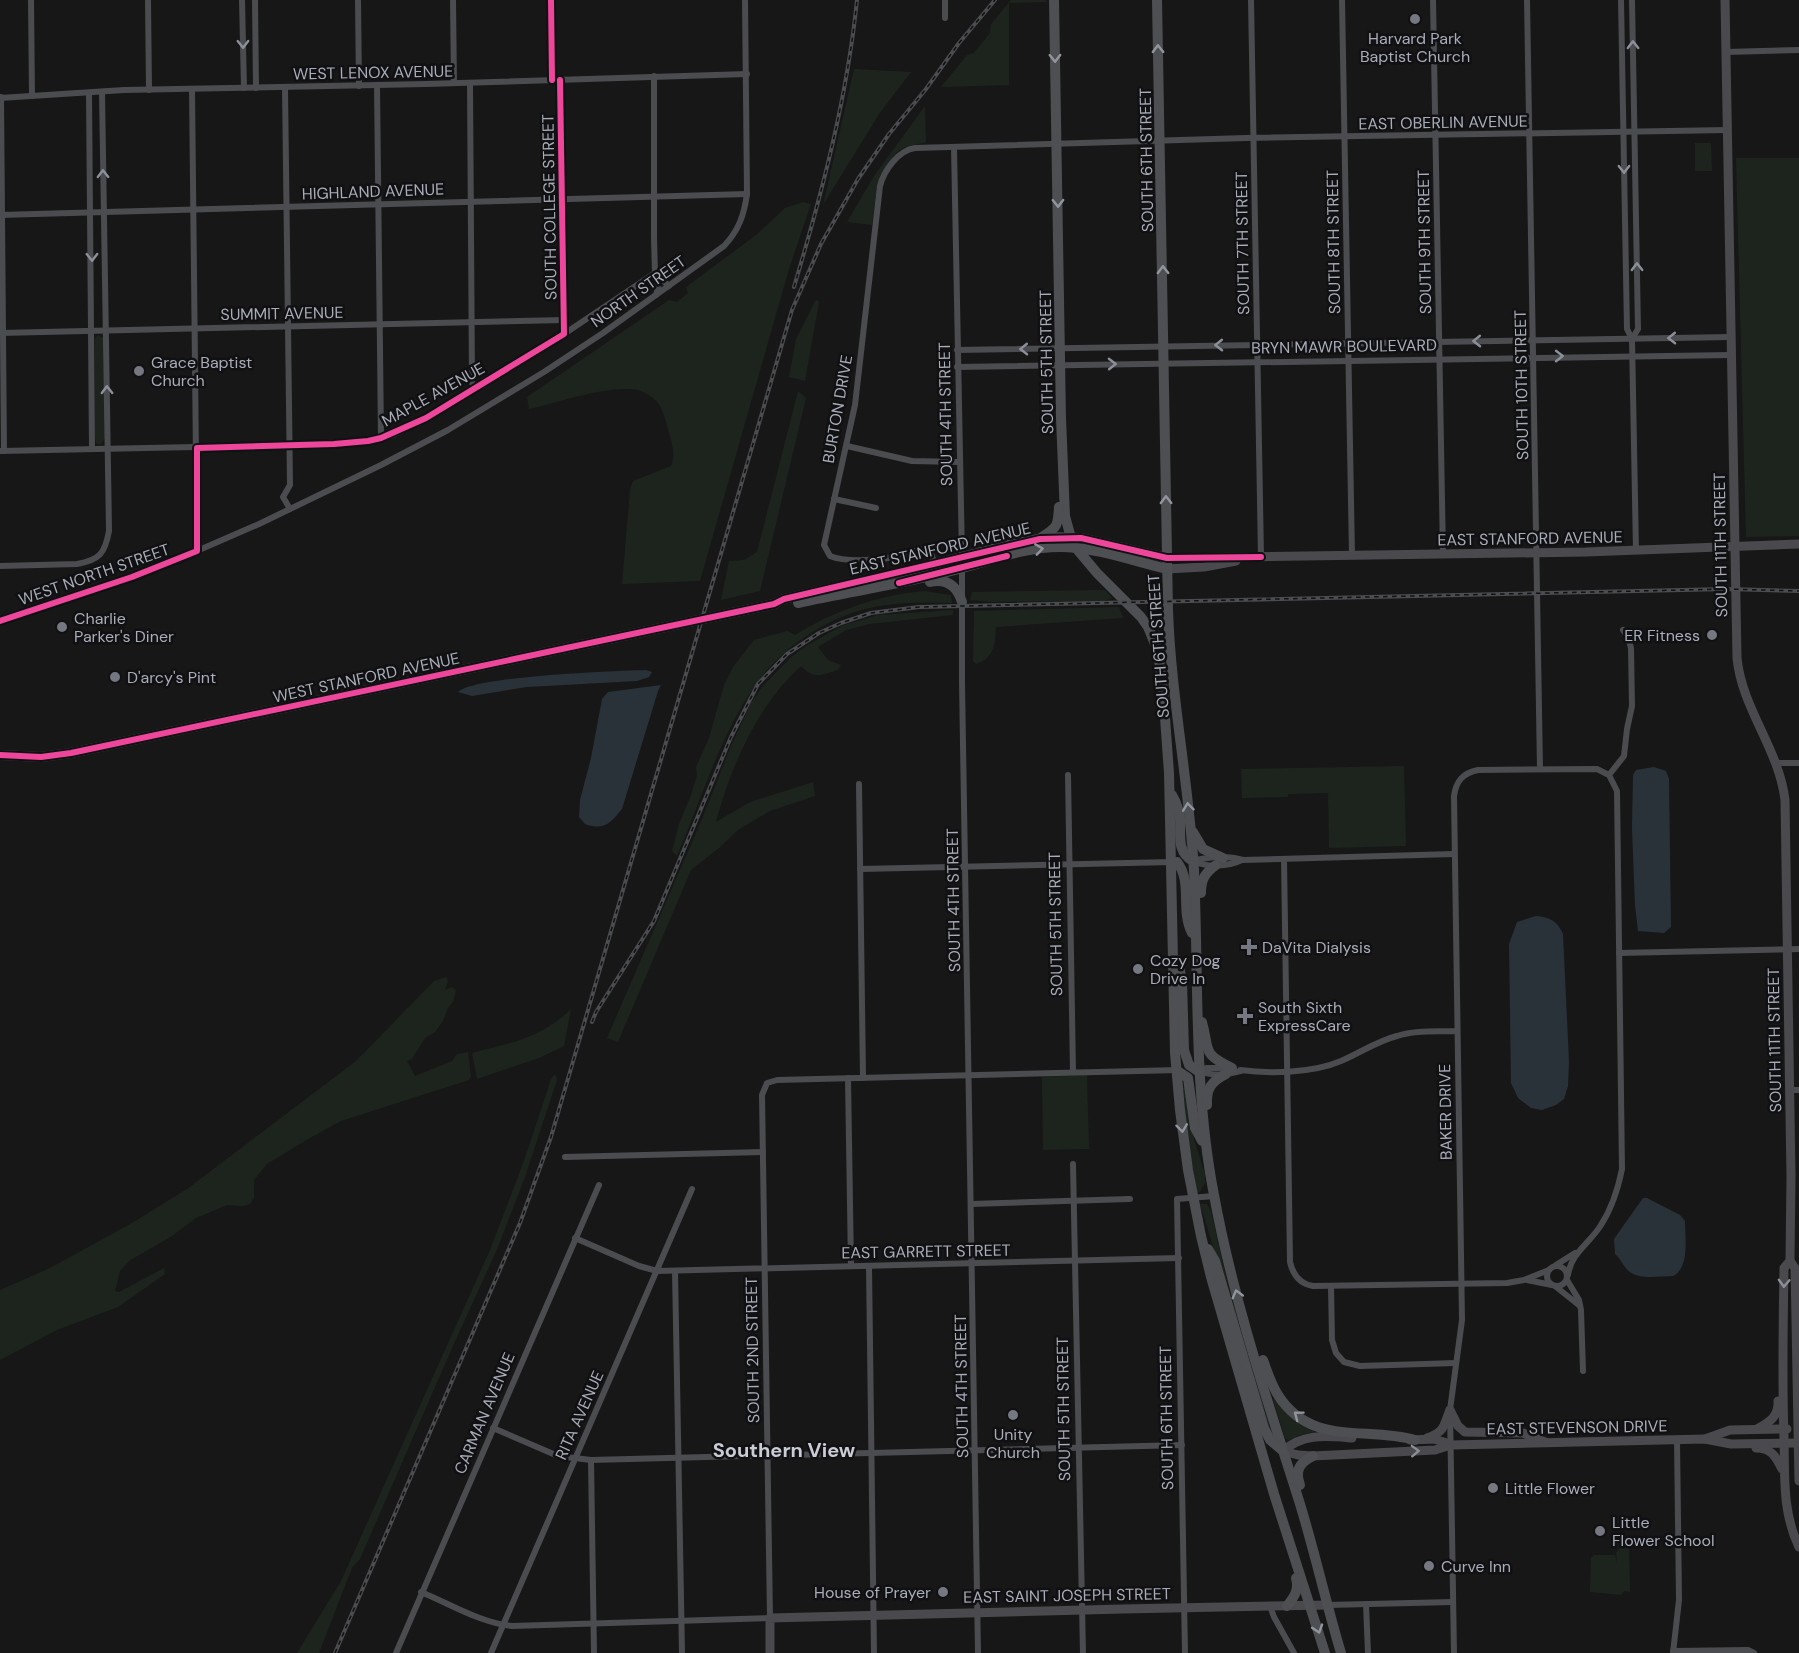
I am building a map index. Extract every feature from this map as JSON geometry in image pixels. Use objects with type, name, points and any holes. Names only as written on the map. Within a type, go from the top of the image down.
[{"type":"main road","name":"SOUTH 5TH STREET","points":[[1054,0],[1065,516],[1076,548],[1148,627],[1158,651],[1163,690]]},
{"type":"main road","name":"SOUTH 6TH STREET","points":[[1157,0],[1169,639],[1191,829],[1198,1071],[1206,1148],[1224,1247],[1243,1317]]},
{"type":"main road","points":[[1040,538],[1052,531],[1058,524],[1058,508],[1064,492]]},
{"type":"main road","name":"EAST STANFORD AVENUE","points":[[774,604],[786,606],[883,587],[1040,538],[1093,541],[1167,563]]},
{"type":"main road","name":"EAST STANFORD AVENUE","points":[[735,613],[774,604],[784,599],[935,564],[962,562],[1036,549],[1076,548],[1167,563]]},
{"type":"main road","points":[[883,587],[893,591],[943,580],[957,589],[962,602]]},
{"type":"main road","name":"WEST STANFORD AVENUE","points":[[0,755],[34,757],[71,753],[735,613]]},
{"type":"main road","name":"SOUTH 6TH STREET","points":[[1163,690],[1174,862],[1172,935],[1176,1070],[1184,1140],[1194,1198]]},
{"type":"main road","points":[[1170,789],[1177,803],[1181,849],[1193,861]]},
{"type":"main road","points":[[1191,829],[1203,849],[1219,861],[1205,873],[1201,882],[1201,948],[1195,967]]},
{"type":"main road","points":[[1174,862],[1185,877],[1188,926],[1195,938]]},
{"type":"main road","points":[[1172,935],[1182,981],[1184,1050],[1190,1065],[1198,1071]]},
{"type":"main road","points":[[1196,1001],[1209,1054],[1233,1071],[1212,1083],[1207,1091],[1210,1135],[1206,1148]]},
{"type":"main road","points":[[1176,1070],[1188,1078],[1195,1128],[1206,1148]]},
{"type":"main road","points":[[1194,1198],[1201,1236],[1270,1480],[1325,1653]]},
{"type":"main road","points":[[1201,1236],[1215,1261],[1264,1428],[1270,1440],[1283,1451]]},
{"type":"main road","points":[[1243,1317],[1278,1394],[1302,1419],[1316,1427],[1331,1431],[1397,1435],[1418,1440]]},
{"type":"main road","points":[[1243,1317],[1318,1567],[1341,1653]]},
{"type":"main road","points":[[1270,1480],[1273,1466],[1283,1451]]},
{"type":"main road","points":[[1313,1456],[1301,1462],[1297,1471],[1316,1539],[1318,1567]]},
{"type":"main road","points":[[1281,1514],[1280,1527],[1298,1584],[1297,1593],[1287,1606]]},
{"type":"street","points":[[31,0],[33,96]]},
{"type":"street","points":[[148,0],[149,87]]},
{"type":"street","points":[[242,0],[244,88]]},
{"type":"street","points":[[255,0],[256,88]]},
{"type":"street","points":[[358,0],[359,86]]},
{"type":"street","points":[[453,0],[454,83]]},
{"type":"street","points":[[551,0],[552,80]]},
{"type":"street","name":"NORTH STREET","points":[[197,552],[381,465],[459,424],[567,357],[656,296],[730,239],[742,219],[747,194],[745,0]]},
{"type":"street","points":[[945,0],[945,18]]},
{"type":"street","name":"SOUTH 7TH STREET","points":[[1251,0],[1261,557]]},
{"type":"street","name":"SOUTH 8TH STREET","points":[[1342,0],[1352,556]]},
{"type":"street","name":"SOUTH 9TH STREET","points":[[1433,0],[1443,555]]},
{"type":"street","name":"SOUTH 10TH STREET","points":[[1527,0],[1540,769]]},
{"type":"street","points":[[1621,0],[1627,329],[1632,339],[1636,551]]},
{"type":"street","points":[[1632,0],[1638,330],[1632,339]]},
{"type":"street","name":"SOUTH 11TH STREET","points":[[1725,0],[1739,674],[1746,698],[1777,763],[1785,800],[1787,950],[1794,1090],[1793,1259],[1799,1482]]},
{"type":"street","points":[[1726,52],[1799,50]]},
{"type":"street","name":"WEST LENOX AVENUE","points":[[1,98],[149,87],[192,89],[359,86],[747,74]]},
{"type":"street","points":[[654,76],[656,296]]},
{"type":"street","name":"SOUTH COLLEGE STREET","points":[[560,80],[564,334]]},
{"type":"street","points":[[470,83],[471,322],[472,383],[475,388]]},
{"type":"street","points":[[377,85],[381,438]]},
{"type":"street","points":[[285,87],[290,485],[284,497],[290,509]]},
{"type":"street","points":[[192,89],[197,552]]},
{"type":"street","points":[[0,566],[77,564],[95,560],[103,551],[109,531],[102,92]]},
{"type":"street","points":[[89,93],[92,449]]},
{"type":"street","points":[[1,98],[2,451]]},
{"type":"street","name":"EAST OBERLIN AVENUE","points":[[899,154],[915,148],[1253,138],[1727,130]]},
{"type":"street","name":"SOUTH 4TH STREET","points":[[954,147],[978,1653]]},
{"type":"street","name":"BURTON DRIVE","points":[[899,154],[880,186],[855,405],[825,537],[825,549],[830,556],[835,558],[872,559],[903,555],[924,549],[930,551],[935,564]]},
{"type":"street","name":"HIGHLAND AVENUE","points":[[2,215],[747,194]]},
{"type":"street","points":[[655,273],[669,286]]},
{"type":"street","name":"MAPLE AVENUE","points":[[2,451],[289,445],[360,442],[381,438],[426,418],[564,334],[655,273]]},
{"type":"street","name":"SUMMIT AVENUE","points":[[2,333],[564,320]]},
{"type":"street","name":"BRYN MAWR BOULEVARD","points":[[957,350],[1731,337]]},
{"type":"street","name":"BRYN MAWR BOULEVARD","points":[[957,367],[1348,359],[1731,355]]},
{"type":"street","points":[[847,446],[912,461],[959,462]]},
{"type":"street","points":[[834,499],[876,508]]},
{"type":"street","name":"EAST STANFORD AVENUE","points":[[1167,563],[1261,557],[1636,551],[1799,544]]},
{"type":"street","name":"WEST NORTH STREET","points":[[0,621],[132,577],[197,552]]},
{"type":"street","points":[[1609,775],[1624,756],[1632,706],[1631,648],[1623,630]]},
{"type":"street","points":[[1777,763],[1799,763]]},
{"type":"street","points":[[1284,859],[1290,1262],[1295,1275],[1303,1283],[1313,1286],[1507,1283],[1535,1280],[1553,1286],[1562,1286],[1570,1263],[1600,1227],[1609,1212],[1616,1196],[1622,1169],[1617,791],[1609,775],[1593,768],[1540,769]]},
{"type":"street","name":"BAKER DRIVE","points":[[1454,1653],[1450,1410],[1462,1320],[1454,795],[1460,780],[1469,772],[1540,769]]},
{"type":"street","name":"SOUTH 5TH STREET","points":[[1068,775],[1072,1072]]},
{"type":"street","points":[[859,784],[863,1078]]},
{"type":"street","points":[[860,869],[1193,861],[1204,866],[1234,858],[1243,860],[1454,854]]},
{"type":"street","points":[[1619,953],[1799,949]]},
{"type":"street","points":[[851,1266],[848,1078],[1176,1070],[1198,1071],[1206,1074],[1314,1069],[1331,1065],[1396,1036],[1419,1032],[1457,1031]]},
{"type":"street","name":"SOUTH 2ND STREET","points":[[770,1653],[762,1095],[767,1083],[777,1080],[848,1078]]},
{"type":"street","points":[[565,1157],[763,1152]]},
{"type":"street","name":"SOUTH 5TH STREET","points":[[1073,1164],[1083,1653]]},
{"type":"street","name":"CARMAN AVENUE","points":[[396,1653],[599,1185]]},
{"type":"street","name":"RITA AVENUE","points":[[491,1653],[692,1189]]},
{"type":"street","points":[[1194,1198],[1214,1196]]},
{"type":"street","name":"SOUTH 6TH STREET","points":[[1185,1653],[1177,1199],[1194,1198]]},
{"type":"street","points":[[970,1204],[1130,1200]]},
{"type":"street","name":"EAST GARRETT STREET","points":[[575,1238],[639,1266],[657,1271],[1179,1258]]},
{"type":"street","points":[[1524,1280],[1552,1268],[1578,1251]]},
{"type":"street","name":"SOUTH 11TH STREET","points":[[1793,1259],[1784,1268],[1782,1334],[1784,1471],[1789,1519],[1799,1547]]},
{"type":"street","points":[[869,1266],[874,1653]]},
{"type":"street","points":[[1552,1268],[1562,1267],[1580,1306],[1582,1371]]},
{"type":"street","points":[[1552,1268],[1548,1280],[1580,1306]]},
{"type":"street","points":[[675,1271],[682,1653]]},
{"type":"street","points":[[1331,1286],[1332,1340],[1336,1353],[1344,1362],[1360,1366],[1456,1363]]},
{"type":"street","points":[[1757,1429],[1774,1418],[1778,1409],[1777,1342],[1782,1334]]},
{"type":"street","points":[[1418,1440],[1436,1435],[1443,1429],[1450,1410]]},
{"type":"street","points":[[1450,1410],[1458,1426],[1465,1432],[1523,1433],[1547,1443]]},
{"type":"street","points":[[493,1428],[551,1454],[575,1460],[1182,1445]]},
{"type":"street","name":"EAST STEVENSON DRIVE","points":[[1709,1440],[1730,1430],[1798,1429]]},
{"type":"street","name":"EAST STEVENSON DRIVE","points":[[1283,1451],[1291,1444],[1312,1436],[1434,1440],[1451,1445]]},
{"type":"street","points":[[1677,1440],[1679,1600],[1673,1652],[1749,1650],[1754,1653]]},
{"type":"street","name":"EAST STEVENSON DRIVE","points":[[1283,1451],[1313,1456],[1435,1450],[1451,1445],[1677,1440],[1709,1440],[1731,1444],[1798,1443]]},
{"type":"street","points":[[1709,1440],[1725,1449],[1767,1449],[1776,1456],[1784,1471]]},
{"type":"street","points":[[591,1460],[594,1653]]},
{"type":"street","points":[[421,1592],[504,1625]]},
{"type":"street","name":"EAST SAINT JOSEPH STREET","points":[[504,1625],[1453,1602]]},
{"type":"street","points":[[1366,1605],[1368,1653]]},
{"type":"street","points":[[1270,1606],[1294,1653]]},
{"type":"shaded area","points":[[1011,0],[1046,0],[1046,2],[1009,3],[1009,85],[941,87],[967,55],[974,53],[990,33],[991,24]]},
{"type":"shaded area","points":[[854,69],[911,72],[879,114],[823,205]]},
{"type":"shaded area","points":[[925,106],[926,142],[903,148],[897,152],[881,174],[877,186],[872,225],[847,222],[874,176]]},
{"type":"shaded area","points":[[1695,143],[1711,143],[1712,171],[1695,171]]},
{"type":"shaded area","points":[[1736,158],[1799,158],[1799,536],[1746,537]]},
{"type":"shaded area","points":[[803,202],[811,204],[789,269],[700,581],[622,584],[630,490],[633,481],[671,466],[673,461],[672,446],[661,408],[650,396],[633,389],[592,393],[529,409],[527,397],[669,300],[677,302],[688,293],[686,287],[756,235],[785,208]]},
{"type":"shaded area","points":[[816,300],[819,302],[805,381],[789,377],[796,339]]},
{"type":"shaded area","points":[[98,335],[103,338],[105,438],[100,445],[96,443],[95,437],[95,339]]},
{"type":"shaded area","points":[[798,391],[806,398],[760,591],[721,600],[729,561],[744,560],[757,552]]},
{"type":"shaded area","points":[[1105,590],[1112,598],[1103,601],[993,602],[970,600],[972,592]]},
{"type":"shaded area","points":[[924,591],[951,595],[952,603],[880,606],[853,613],[803,638],[775,662],[752,690],[729,730],[677,856],[672,851],[679,824],[691,795],[697,775],[696,767],[709,738],[724,685],[733,667],[754,640],[787,631],[795,635],[825,619],[873,600]]},
{"type":"shaded area","points":[[1119,607],[1123,618],[996,627],[994,645],[990,654],[976,664],[973,661],[974,611]]},
{"type":"shaded area","points":[[953,610],[953,615],[869,624],[846,630],[818,647],[828,660],[841,665],[838,670],[814,675],[801,666],[771,699],[738,759],[716,822],[750,802],[813,782],[815,796],[770,811],[738,830],[691,870],[618,1042],[607,1038],[702,819],[731,746],[751,703],[762,687],[790,658],[841,626],[878,615]]},
{"type":"shaded area","points":[[646,670],[652,672],[649,677],[637,681],[527,687],[472,696],[458,692],[490,682],[517,678]]},
{"type":"shaded area","points":[[661,685],[622,809],[602,826],[585,824],[579,817],[580,800],[591,758],[602,699],[608,692]]},
{"type":"shaded area","points":[[1404,766],[1406,846],[1329,848],[1328,793],[1242,798],[1241,769]]},
{"type":"shaded area","points":[[1654,767],[1666,771],[1669,779],[1671,927],[1664,933],[1638,931],[1635,905],[1632,829],[1633,775],[1636,770]]},
{"type":"shaded area","points":[[1536,916],[1552,920],[1563,934],[1569,1062],[1568,1086],[1564,1099],[1542,1110],[1531,1108],[1518,1098],[1511,1083],[1509,944],[1517,922]]},
{"type":"shaded area","points":[[446,977],[448,981],[445,990],[452,987],[456,990],[453,1002],[435,1032],[425,1038],[412,1059],[407,1061],[415,1076],[452,1061],[457,1054],[468,1052],[471,1076],[469,1080],[341,1121],[308,1139],[267,1164],[254,1180],[254,1198],[250,1204],[227,1205],[196,1218],[172,1236],[129,1261],[120,1271],[115,1291],[119,1292],[164,1268],[165,1274],[118,1307],[57,1330],[0,1360],[0,1290],[50,1268],[132,1223],[187,1189],[356,1061],[434,981]]},
{"type":"shaded area","points":[[571,1009],[564,1046],[539,1058],[477,1079],[472,1053],[537,1033],[560,1019]]},
{"type":"shaded area","points":[[555,1074],[557,1080],[525,1177],[498,1247],[360,1559],[352,1568],[319,1653],[297,1653],[341,1581],[490,1250],[525,1158],[551,1079]]},
{"type":"shaded area","points":[[1087,1075],[1089,1149],[1043,1150],[1042,1077]]},
{"type":"shaded area","points":[[1185,1082],[1194,1139],[1205,1174],[1205,1183],[1200,1192],[1197,1192],[1188,1141],[1183,1088]]},
{"type":"shaded area","points":[[1643,1198],[1680,1215],[1685,1221],[1684,1259],[1682,1266],[1673,1276],[1645,1277],[1634,1274],[1615,1254],[1614,1239]]},
{"type":"shaded area","points":[[1200,1204],[1207,1204],[1211,1211],[1228,1285],[1272,1434],[1271,1434]]},
{"type":"shaded area","points":[[1278,1398],[1314,1428],[1314,1432],[1289,1440],[1285,1439],[1273,1399]]},
{"type":"shaded area","points":[[1623,1543],[1629,1543],[1630,1592],[1624,1591],[1621,1595],[1590,1592],[1591,1558],[1594,1555],[1615,1555],[1617,1563],[1616,1553]]},
{"type":"railway","points":[[794,287],[840,109],[857,0]]},
{"type":"railway","points":[[335,1653],[520,1223],[551,1137],[792,310],[821,244],[858,179],[889,134],[995,0]]},
{"type":"railway","points":[[592,1022],[596,1012],[654,921],[731,737],[758,684],[787,654],[819,633],[841,623],[871,613],[919,607],[1727,589],[1799,591]]},
{"type":"cycle path","points":[[551,0],[552,80]]},
{"type":"cycle path","points":[[0,621],[132,577],[197,551],[197,448],[334,444],[381,438],[426,418],[564,334],[560,80]]},
{"type":"cycle path","points":[[0,755],[41,757],[71,753],[774,604],[784,599],[1040,539],[1081,538],[1167,558],[1261,557]]},
{"type":"cycle path","points":[[899,583],[1007,556]]},
{"type":"place","name":"Harvard Park Baptist Church","points":[[1415,19]]},
{"type":"place","name":"Grace Baptist Church","points":[[139,371]]},
{"type":"place","name":"Charlie Parker's Diner","points":[[62,627]]},
{"type":"place","name":"ER Fitness","points":[[1712,635]]},
{"type":"place","name":"D'arcy's Pint","points":[[115,677]]},
{"type":"place","name":"DaVita Dialysis","points":[[1249,947]]},
{"type":"place","name":"Cozy Dog Drive In","points":[[1138,969]]},
{"type":"place","name":"South Sixth ExpressCare","points":[[1245,1016]]},
{"type":"place","name":"Unity Church","points":[[1013,1415]]},
{"type":"place","name":"Little Flower","points":[[1493,1488]]},
{"type":"place","name":"Little Flower School","points":[[1600,1531]]},
{"type":"place","name":"Curve Inn","points":[[1429,1566]]},
{"type":"place","name":"House of Prayer","points":[[943,1592]]},
{"type":"district","name":"Southern View","points":[[784,1450]]}]
